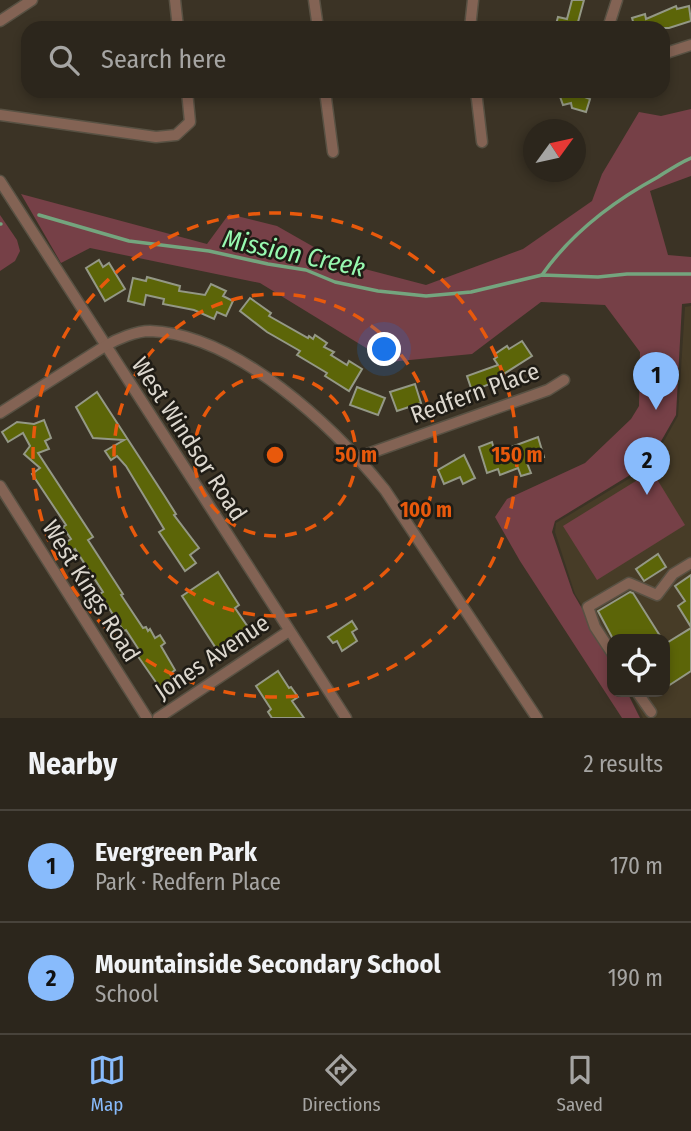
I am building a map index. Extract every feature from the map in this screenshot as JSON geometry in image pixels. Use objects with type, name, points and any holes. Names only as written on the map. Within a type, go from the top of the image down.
[{"type":"street","points":[[0,21],[32,0]]},
{"type":"street","points":[[175,0],[177,21]]},
{"type":"street","points":[[314,0],[317,21]]},
{"type":"street","points":[[471,21],[473,0]]},
{"type":"street","points":[[610,21],[617,0]]},
{"type":"street","points":[[670,52],[691,45]]},
{"type":"street","points":[[0,115],[156,137],[176,135],[191,122],[188,98]]},
{"type":"street","points":[[326,98],[333,152]]},
{"type":"street","points":[[477,98],[482,142]]},
{"type":"street","name":"West Windsor Road","points":[[0,180],[346,718]]},
{"type":"street","points":[[0,397],[4,410],[105,346],[148,331],[191,340],[226,354],[301,402],[359,457],[385,490],[537,718]]},
{"type":"street","name":"Redfern Place","points":[[359,457],[548,390],[565,380]]},
{"type":"street","name":"West Kings Road","points":[[0,486],[147,718]]},
{"type":"street","points":[[607,645],[595,627],[588,607],[629,583],[657,595],[673,574],[691,563]]},
{"type":"street","name":"Jones Avenue","points":[[158,718],[289,631]]},
{"type":"street","points":[[640,697],[651,712]]},
{"type":"shaded area","points":[[691,109],[691,176],[650,191],[668,255],[691,257],[691,303],[682,304],[676,415],[648,464],[555,521],[552,532],[573,593],[607,651],[607,695],[520,561],[495,517],[507,499],[585,463],[631,419],[639,406],[640,352],[605,305],[541,302],[472,354],[389,362],[260,283],[90,248],[61,263],[21,194],[207,244],[229,214],[277,226],[342,263],[426,285],[523,249],[592,201],[602,174],[639,112],[661,116]]},
{"type":"shaded area","points":[[0,215],[17,240],[20,251],[15,261],[0,271]]},
{"type":"shaded area","points":[[691,306],[691,718],[643,718],[632,697],[670,697],[670,634],[607,634],[607,646],[575,594],[555,532],[556,523],[650,466],[678,416],[685,307]]},
{"type":"shaded area","points":[[652,471],[685,525],[597,580],[563,526]]},
{"type":"shaded area","points":[[608,697],[630,697],[640,718],[622,718]]},
{"type":"building","points":[[572,0],[584,0],[578,21],[557,21],[558,17],[567,19]]},
{"type":"building","points":[[676,6],[677,9],[689,6],[691,21],[670,28],[670,21],[633,21],[632,18],[645,14],[646,19]]},
{"type":"building","points":[[560,98],[590,99],[586,112],[572,108],[571,103],[563,105]]},
{"type":"building","points":[[99,260],[103,267],[109,263],[125,289],[105,301],[86,268]]},
{"type":"building","points":[[147,277],[180,286],[179,291],[205,295],[211,284],[226,291],[223,296],[233,301],[226,316],[217,312],[214,319],[194,310],[163,304],[164,299],[146,295],[144,305],[128,301],[133,278],[146,281]]},
{"type":"building","points":[[250,298],[271,313],[269,316],[308,338],[309,336],[313,339],[315,335],[327,343],[324,347],[334,352],[331,355],[347,365],[349,361],[362,369],[349,391],[325,376],[327,373],[297,355],[300,351],[267,332],[240,311]]},
{"type":"building","points":[[522,341],[532,356],[499,377],[500,380],[472,391],[467,376],[498,365],[494,359],[497,357],[495,354]]},
{"type":"building","points":[[415,384],[421,403],[397,411],[390,392]]},
{"type":"building","points":[[357,387],[385,398],[378,415],[350,405]]},
{"type":"building","points":[[97,392],[176,514],[174,515],[199,548],[190,555],[196,563],[185,571],[159,532],[164,529],[126,466],[117,456],[111,460],[105,451],[124,440],[93,438],[76,407]]},
{"type":"building","points":[[44,420],[51,438],[45,441],[49,449],[38,453],[93,537],[88,540],[143,628],[146,627],[148,631],[150,629],[155,638],[160,635],[165,643],[161,646],[175,670],[170,674],[175,683],[162,691],[137,655],[141,653],[119,624],[100,594],[103,592],[75,549],[71,552],[65,543],[71,539],[63,527],[66,525],[32,474],[40,468],[24,454],[30,446],[23,433],[8,442],[2,432],[17,422],[34,424]]},
{"type":"building","points":[[538,437],[544,457],[527,463],[531,473],[521,476],[518,468],[500,475],[498,469],[487,473],[479,447],[492,442],[495,453]]},
{"type":"building","points":[[464,455],[475,478],[463,484],[460,477],[444,484],[438,470]]},
{"type":"building","points":[[658,554],[666,567],[644,581],[636,569]]},
{"type":"building","points":[[218,572],[239,605],[235,608],[250,630],[241,635],[245,640],[221,656],[182,596]]},
{"type":"building","points":[[691,575],[691,627],[678,606],[685,601],[675,586]]},
{"type":"building","points":[[630,592],[633,593],[659,634],[610,634],[598,611]]},
{"type":"building","points":[[352,621],[357,629],[352,632],[357,641],[342,651],[337,641],[333,643],[328,637]]},
{"type":"building","points":[[691,628],[691,671],[670,685],[670,641]]},
{"type":"building","points":[[278,671],[298,697],[292,701],[304,718],[272,718],[268,712],[271,709],[256,686]]},
{"type":"waterway","points":[[542,275],[566,245],[594,219],[625,197],[691,158]]},
{"type":"waterway","name":"Mission Creek","points":[[39,215],[129,241],[209,251],[306,270],[335,282],[378,291],[426,296],[471,292],[542,275],[598,277],[691,274]]},
{"type":"place","name":"Evergreen Park","points":[[656,410]]},
{"type":"place","name":"Mountainside Secondary School","points":[[647,495]]}]
